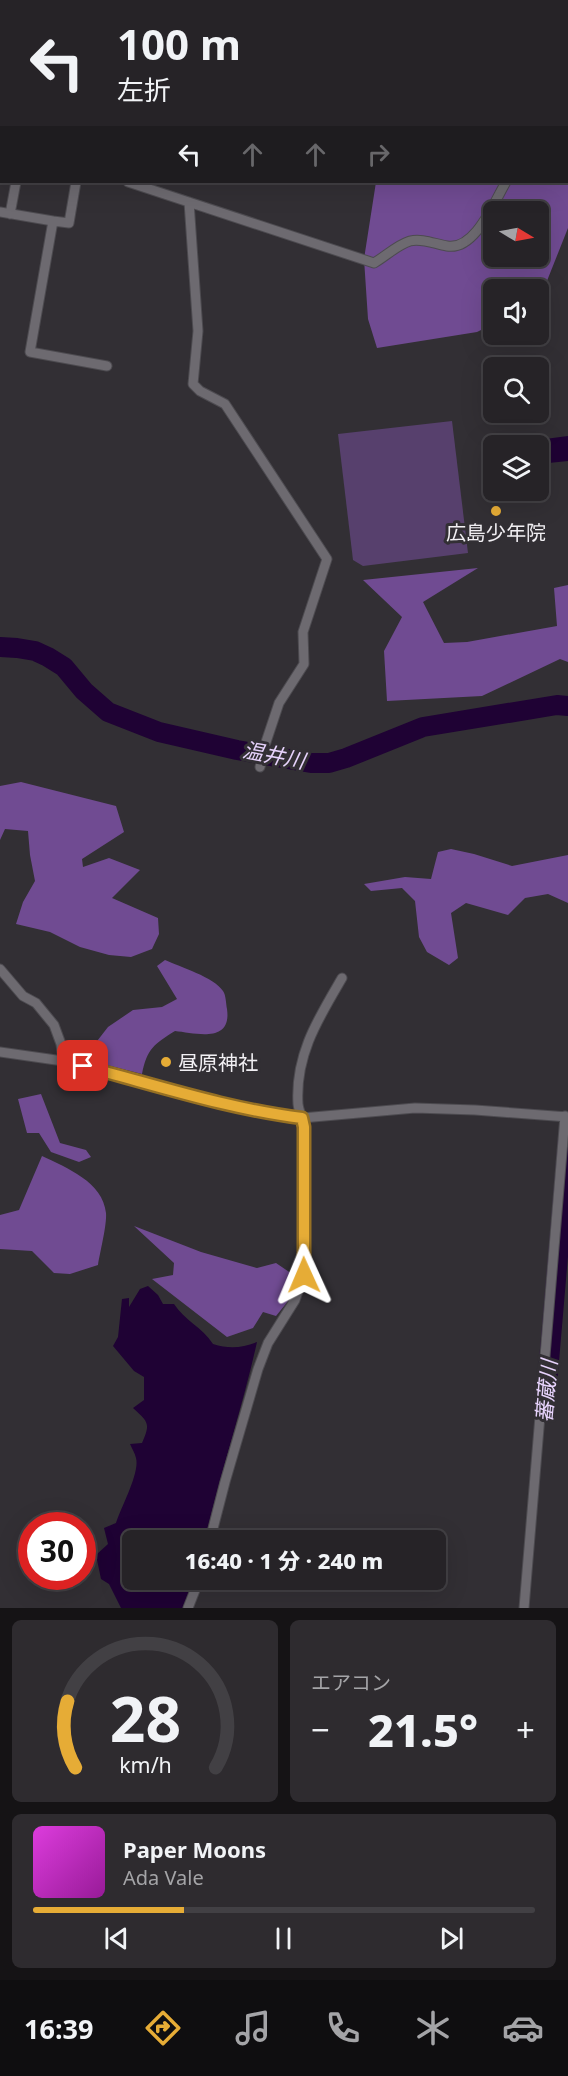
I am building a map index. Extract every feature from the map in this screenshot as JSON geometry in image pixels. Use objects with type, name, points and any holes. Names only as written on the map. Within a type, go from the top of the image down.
[{"type":"street","points":[[16,183],[5,213],[69,223],[76,183]]},
{"type":"street","points":[[131,183],[374,263],[398,246],[412,240],[449,247],[460,246],[474,236],[505,183]]},
{"type":"street","points":[[189,202],[198,331],[193,384],[200,391],[225,404],[327,559],[303,632],[304,664],[279,703],[260,766]]},
{"type":"street","points":[[52,221],[30,352],[107,366]]},
{"type":"street","points":[[0,969],[23,996],[36,1004],[54,1025],[61,1044],[63,1061]]},
{"type":"street","points":[[213,1530],[258,1369],[268,1343],[295,1300],[304,1275],[304,1127],[298,1107],[299,1072],[310,1034],[342,978]]},
{"type":"street","points":[[0,1052],[63,1061],[228,1105],[302,1118],[415,1108],[566,1117],[524,1608]]},
{"type":"street","points":[[188,1608],[195,1590]]},
{"type":"shaded area","points":[[376,183],[568,183],[568,228],[548,279],[483,279],[483,329],[477,332],[377,348],[368,319],[364,259]]},
{"type":"shaded area","points":[[452,421],[468,553],[363,566],[353,560],[338,434]]},
{"type":"shaded area","points":[[568,436],[568,461],[549,463],[549,438]]},
{"type":"shaded area","points":[[478,568],[423,602],[444,643],[467,642],[557,626],[554,588],[568,585],[568,662],[560,659],[482,696],[387,701],[384,651],[402,617],[363,580]]},
{"type":"shaded area","points":[[21,782],[116,806],[124,832],[82,859],[83,867],[109,858],[140,870],[112,898],[158,918],[159,934],[152,949],[131,957],[109,955],[80,947],[50,932],[16,924],[23,902],[35,881],[28,831],[5,829],[0,840],[0,786]]},
{"type":"shaded area","points":[[451,849],[512,866],[568,855],[568,903],[548,894],[525,898],[508,915],[466,903],[451,913],[458,958],[449,965],[427,952],[419,937],[415,901],[402,888],[371,891],[364,884],[405,877],[431,879],[438,852]]},
{"type":"shaded area","points":[[165,960],[205,977],[219,986],[223,991],[227,1009],[227,1020],[224,1027],[210,1034],[175,1031],[152,1048],[142,1074],[76,1057],[94,1045],[108,1027],[133,1010],[162,1007],[177,999],[157,966]]},
{"type":"shaded area","points":[[41,1094],[60,1143],[86,1150],[91,1157],[79,1162],[51,1152],[39,1133],[27,1133],[18,1099]]},
{"type":"shaded area","points":[[42,1156],[82,1177],[98,1193],[103,1202],[106,1218],[98,1265],[70,1274],[54,1273],[32,1251],[0,1249],[0,1215],[19,1210]]},
{"type":"shaded area","points":[[134,1226],[201,1252],[257,1268],[276,1263],[298,1278],[289,1300],[276,1316],[263,1312],[253,1328],[227,1337],[152,1279],[173,1275],[174,1263]]},
{"type":"shaded area","points":[[148,1286],[158,1295],[163,1304],[174,1304],[213,1344],[235,1347],[257,1342],[207,1530],[122,1530],[122,1590],[190,1590],[184,1608],[121,1608],[109,1584],[101,1579],[96,1555],[108,1544],[104,1528],[116,1523],[133,1481],[136,1456],[130,1444],[142,1443],[147,1427],[145,1420],[133,1408],[144,1400],[144,1377],[134,1371],[113,1346],[118,1337],[122,1299],[129,1298],[129,1307],[140,1289]]},
{"type":"waterway","name":"温井川","points":[[0,647],[35,651],[48,657],[64,667],[84,691],[108,712],[159,732],[237,750],[311,763],[329,763],[346,758],[423,727],[557,705],[568,706]]},
{"type":"waterway","name":"蕃蔵川","points":[[546,1396],[568,1139]]},
{"type":"place","name":"広島少年院","points":[[496,511]]},
{"type":"place","name":"昼原神社","points":[[166,1062]]},
{"type":"route","points":[[83,1066],[228,1105],[302,1118],[304,1127],[304,1275]]}]
